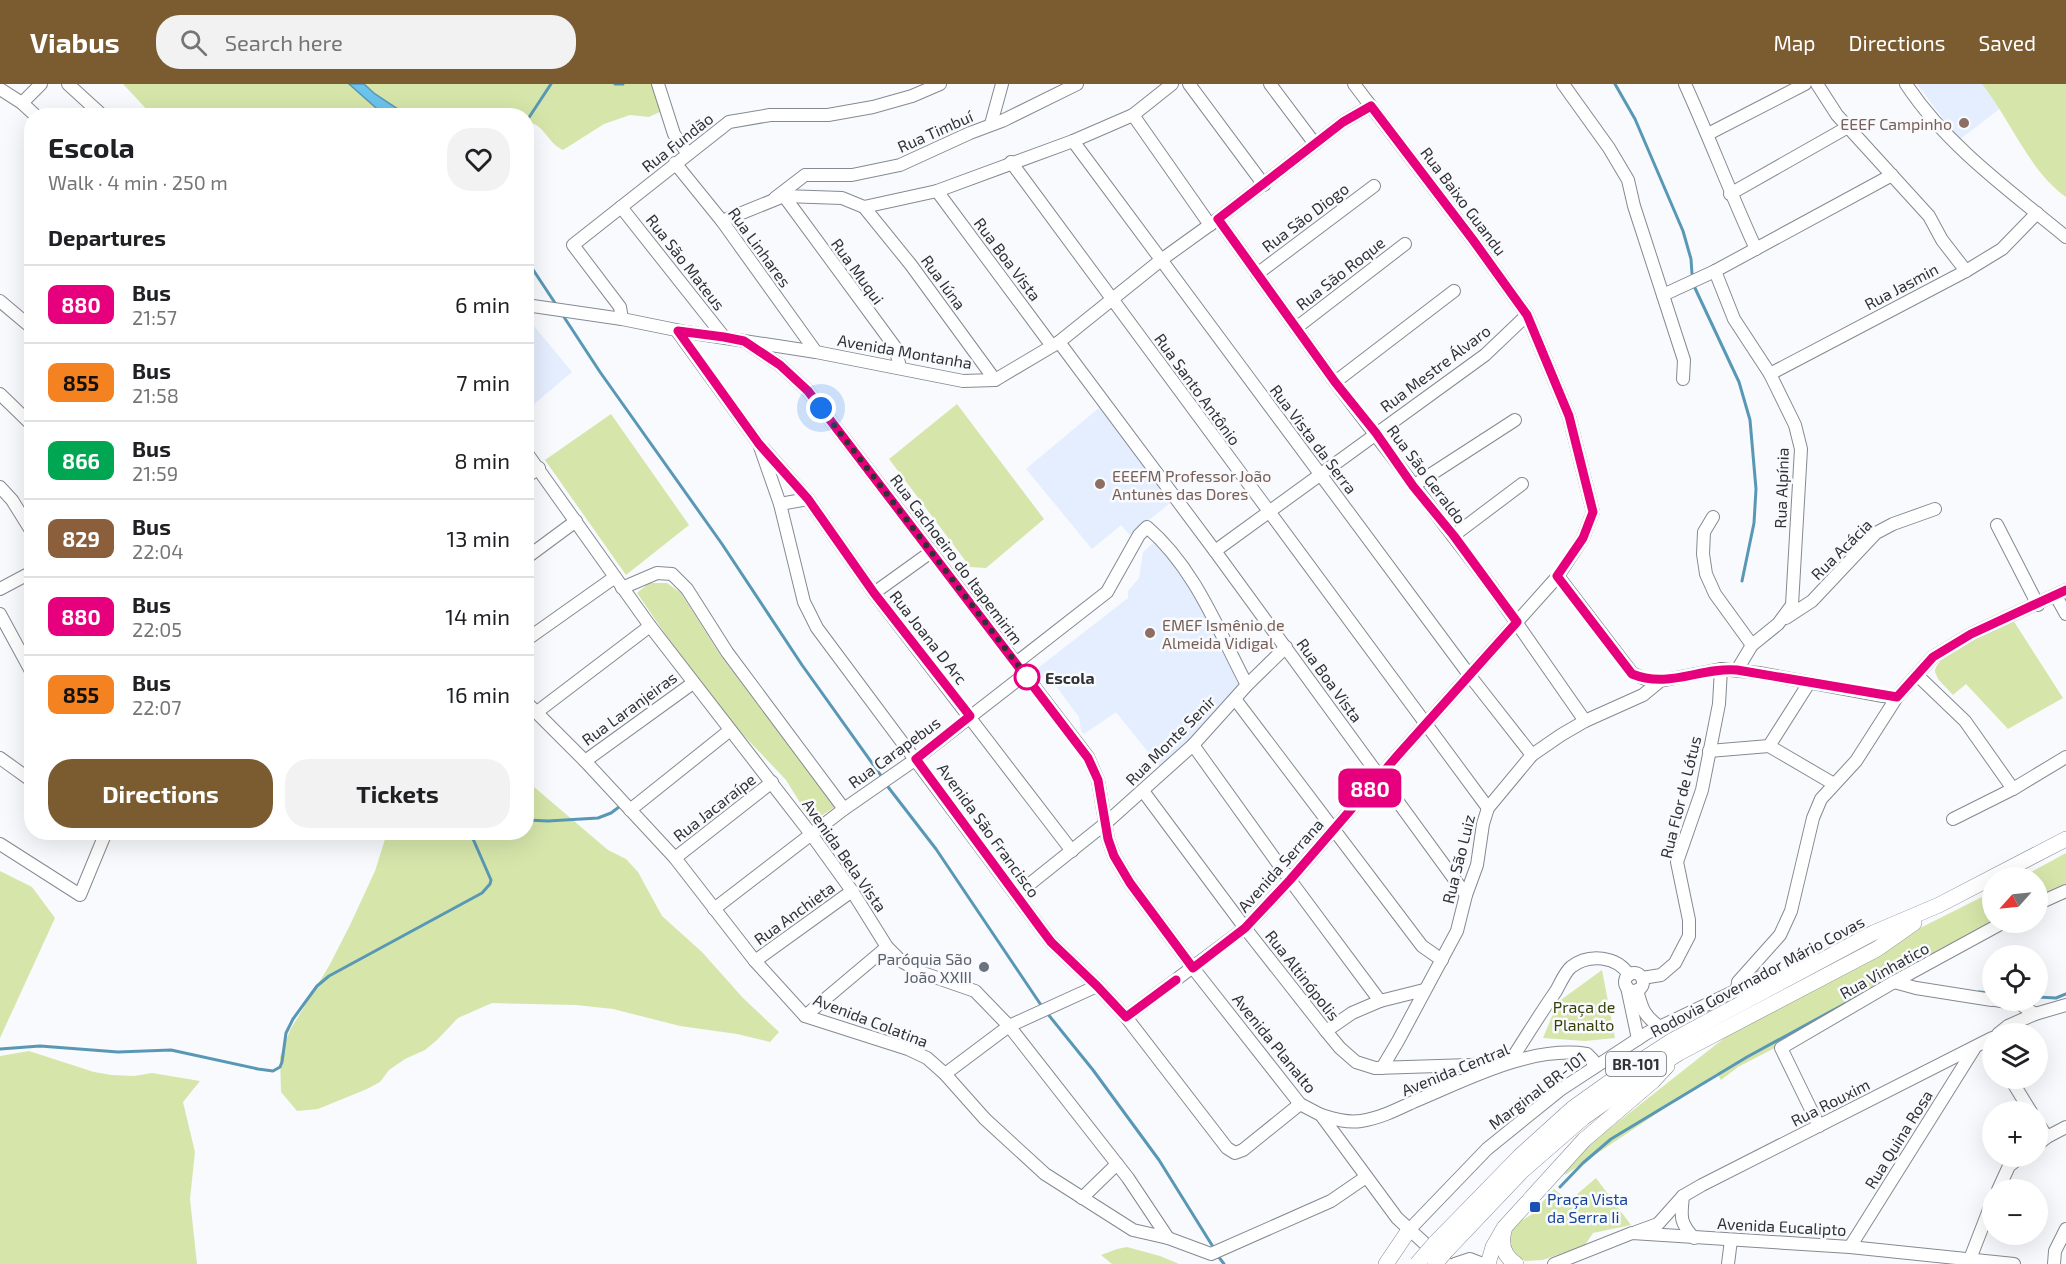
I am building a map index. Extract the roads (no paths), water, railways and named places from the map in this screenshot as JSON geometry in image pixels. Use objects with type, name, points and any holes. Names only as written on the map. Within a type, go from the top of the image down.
[{"type":"main road","name":"Rodovia Governador Mário Covas","points":[[1435,1264],[1520,1156],[1574,1108],[1622,1073],[1673,1040],[1873,933],[1939,905],[2066,839]]},
{"type":"main road","name":"Rodovia Governador Mário Covas","points":[[1418,1264],[1443,1252],[1522,1171],[1583,1118],[1647,1073],[1679,1053],[1877,950],[1939,905]]},
{"type":"main road","points":[[1737,990],[1825,948],[1873,933]]},
{"type":"main road","points":[[1488,1264],[1493,1248],[1504,1228],[1584,1140],[1653,1082],[1679,1053]]},
{"type":"main road","points":[[1504,1228],[1503,1250],[1516,1264]]},
{"type":"main road","points":[[1386,1264],[1409,1230]]},
{"type":"street","points":[[22,103],[41,84]]},
{"type":"street","points":[[68,84],[94,108]]},
{"type":"street","points":[[658,84],[674,134],[688,154]]},
{"type":"street","name":"Rua Fundão","points":[[622,319],[620,307],[573,246],[729,122],[770,115],[828,115],[873,107],[912,96],[940,84]]},
{"type":"street","points":[[991,124],[1002,84]]},
{"type":"street","name":"Rua Timbuí","points":[[771,201],[782,190],[805,175],[852,175],[900,165],[1002,121],[1077,84]]},
{"type":"street","points":[[722,221],[784,196],[842,198],[864,207],[937,191],[1073,141],[1133,115],[1172,84]]},
{"type":"street","points":[[1189,84],[1264,184]]},
{"type":"street","points":[[1270,84],[1315,144]]},
{"type":"street","name":"Rua Baixo Guandu","points":[[1354,84],[1527,315],[1569,416],[1593,512],[1583,538],[1557,576]]},
{"type":"street","points":[[1563,84],[1609,148],[1628,180],[1634,206],[1684,360],[1683,379]]},
{"type":"street","points":[[1685,84],[1708,134],[1730,194],[1756,249]]},
{"type":"street","points":[[1708,134],[1805,84]]},
{"type":"street","points":[[1817,84],[1837,115],[1929,216],[1942,240],[1966,271]]},
{"type":"street","points":[[1906,84],[1918,103],[1958,145],[2066,237]]},
{"type":"street","points":[[0,89],[27,108]]},
{"type":"street","name":"Avenida Montanha","points":[[534,309],[622,319],[678,331],[900,367],[963,381],[995,380],[1056,344],[1161,260],[1343,122],[1371,106]]},
{"type":"street","name":"Rua São Geraldo","points":[[1133,115],[1214,222],[1257,274],[1413,486],[1454,536],[1586,721]]},
{"type":"street","points":[[1730,194],[1848,127]]},
{"type":"street","name":"Rua Vista da Serra","points":[[1073,141],[1470,676],[1532,755]]},
{"type":"street","name":"Rua Santo Antônio","points":[[1011,162],[1488,808]]},
{"type":"street","name":"Rua Linhares","points":[[675,163],[722,221],[816,352]]},
{"type":"street","points":[[1663,295],[1715,271],[1892,175]]},
{"type":"street","name":"Rua São Diogo","points":[[1257,274],[1374,186]]},
{"type":"street","name":"Rua Boa Vista","points":[[937,191],[1215,551],[1466,895]]},
{"type":"street","name":"Rua Muqui","points":[[784,196],[895,346],[900,367]]},
{"type":"street","name":"Rua São Mateus","points":[[621,207],[724,337]]},
{"type":"street","name":"Rua Iúna","points":[[864,207],[911,265],[995,380]]},
{"type":"street","name":"Rua Jasmin","points":[[1770,374],[1966,271],[2002,249],[2037,213]]},
{"type":"street","name":"Rua São Roque","points":[[1296,328],[1405,244]]},
{"type":"street","name":"Rua Alpínia","points":[[1715,271],[1734,319],[1770,374],[1795,424],[1801,449],[1792,605],[1778,624],[1752,645],[1737,670]]},
{"type":"street","points":[[1335,382],[1454,291]]},
{"type":"street","points":[[0,301],[24,321]]},
{"type":"street","name":"Rua Mestre Álvaro","points":[[1215,551],[1485,355],[1527,315]]},
{"type":"street","name":"Avenida São Francisco","points":[[678,331],[759,444],[780,504],[804,602],[817,628],[1051,942],[1126,1017],[1227,1148],[1235,1153],[1243,1150],[1300,1104]]},
{"type":"street","name":"Rua Cachoeiro do Itapemirim","points":[[744,341],[780,365],[808,391],[1088,758],[1098,780],[1106,823]]},
{"type":"street","points":[[0,394],[24,417]]},
{"type":"street","points":[[1413,486],[1515,420]]},
{"type":"street","name":"Rua Joana D Arc","points":[[759,444],[808,499],[874,593],[1072,851]]},
{"type":"street","name":"Avenida Bela Vista","points":[[534,462],[650,627],[811,834],[852,891],[887,947],[901,961],[923,973],[975,991],[1009,1026],[1117,1164],[1168,1238]]},
{"type":"street","points":[[534,471],[539,468]]},
{"type":"street","points":[[1454,536],[1522,484]]},
{"type":"street","points":[[0,487],[12,500],[24,519]]},
{"type":"street","points":[[780,504],[808,499]]},
{"type":"street","name":"Rua Acácia","points":[[1778,624],[1812,601],[1876,533],[1893,524],[1935,509]]},
{"type":"street","points":[[1713,517],[1704,532],[1703,554],[1706,573],[1715,594],[1752,645]]},
{"type":"street","points":[[534,552],[576,521]]},
{"type":"street","points":[[1997,525],[2038,605]]},
{"type":"street","points":[[1016,663],[1107,592],[1139,535],[1147,527],[1158,536],[1185,568],[1247,684]]},
{"type":"street","points":[[874,593],[931,552]]},
{"type":"street","points":[[622,588],[657,573],[672,574],[687,589],[727,652],[844,809]]},
{"type":"street","points":[[0,589],[24,576]]},
{"type":"street","points":[[1557,576],[1632,674],[1660,681]]},
{"type":"street","name":"Avenida Serrana","points":[[1126,1017],[1245,928],[1290,880],[1557,576]]},
{"type":"street","points":[[534,634],[615,577]]},
{"type":"street","points":[[1737,990],[1738,982],[1780,935],[1791,911],[1813,818],[1821,799],[1856,761],[1897,697],[1933,657],[1971,634],[2061,593],[2066,614]]},
{"type":"street","points":[[0,614],[24,658]]},
{"type":"street","points":[[537,712],[650,627]]},
{"type":"street","name":"Rua Monte Senir","points":[[1016,895],[1143,791],[1193,745],[1247,684],[1286,647]]},
{"type":"street","name":"Rua São Luiz","points":[[1382,1068],[1457,931],[1466,895],[1477,865],[1488,808],[1532,755],[1586,721],[1643,695],[1660,681],[1720,669],[1897,697]]},
{"type":"street","name":"Rua Flor de Lótus","points":[[1634,983],[1661,975],[1675,963],[1689,936],[1689,920],[1677,862],[1702,790],[1719,704],[1720,669]]},
{"type":"street","name":"Rua Carapebus","points":[[714,909],[844,809],[916,759],[1024,675]]},
{"type":"street","points":[[1917,675],[1965,721],[2013,789]]},
{"type":"street","name":"Rua Laranjeiras","points":[[585,761],[693,683]]},
{"type":"street","points":[[1769,746],[1809,683]]},
{"type":"street","points":[[1235,699],[1422,946],[1442,960]]},
{"type":"street","name":"Avenida Colatina","points":[[534,709],[675,858],[755,961],[806,1016],[908,1049],[927,1058],[945,1074],[985,1119],[1046,1174],[1133,1230],[1168,1238],[1211,1254],[1331,1201],[1366,1177]]},
{"type":"street","points":[[630,810],[729,731]]},
{"type":"street","points":[[1193,745],[1380,1001]]},
{"type":"street","points":[[1709,751],[1769,746],[1834,784]]},
{"type":"street","points":[[1953,819],[2013,789],[2066,757]]},
{"type":"street","points":[[0,758],[24,775]]},
{"type":"street","name":"Rua Jacaraípe","points":[[675,858],[772,782]]},
{"type":"street","name":"Rua Altinópolis","points":[[1143,791],[1245,928],[1340,1048],[1356,1062],[1375,1068],[1506,1063]]},
{"type":"street","name":"Avenida Planalto","points":[[1106,823],[1108,839],[1114,856],[1130,883],[1193,968],[1300,1104],[1321,1115],[1397,1218],[1409,1230],[1443,1252]]},
{"type":"street","points":[[0,844],[80,895],[103,840]]},
{"type":"street","name":"Rua Anchieta","points":[[755,961],[852,891]]},
{"type":"street","points":[[2048,899],[2066,891]]},
{"type":"street","name":"Rua Vinhatico","points":[[1819,1125],[1781,1048],[1984,933]]},
{"type":"street","points":[[806,1016],[887,947]]},
{"type":"street","points":[[1506,1063],[1570,967],[1590,959],[1605,958],[1625,968],[1634,983],[1648,1018],[1660,1027]]},
{"type":"street","points":[[1894,982],[1916,988],[1982,998]]},
{"type":"street","points":[[1634,983],[1638,1038]]},
{"type":"street","points":[[945,1074],[1009,1026],[1097,986]]},
{"type":"street","points":[[1326,1031],[1352,1013],[1380,1001],[1396,999],[1424,990]]},
{"type":"street","name":"Marginal BR-101","points":[[1409,1230],[1487,1149],[1560,1090],[1638,1038],[1737,990]]},
{"type":"street","points":[[2015,1023],[2035,1014],[2065,1006]]},
{"type":"street","points":[[2030,1011],[2035,1014]]},
{"type":"street","name":"Rua Rouxim","points":[[1632,1233],[1658,1224],[1683,1196],[1819,1125],[1982,1046]]},
{"type":"street","name":"Rua Quina Rosa","points":[[1850,1247],[1974,1048]]},
{"type":"street","name":"Avenida Central","points":[[1321,1115],[1341,1121],[1360,1121],[1384,1115],[1506,1063],[1560,1053],[1587,1054],[1593,1060],[1593,1068]]},
{"type":"street","points":[[1461,1066],[1465,1071],[1462,1082]]},
{"type":"street","points":[[1338,1136],[1342,1130],[1360,1121]]},
{"type":"street","points":[[2048,1138],[2066,1127]]},
{"type":"street","points":[[1082,1198],[1117,1164]]},
{"type":"street","points":[[1683,1196],[1681,1215],[1684,1227],[1694,1238]]},
{"type":"street","points":[[1970,1262],[1982,1229]]},
{"type":"street","points":[[2054,1264],[2055,1251],[2066,1229]]},
{"type":"street","name":"Avenida Eucalipto","points":[[1554,1264],[1632,1233],[1850,1247],[1970,1262],[2014,1264]]},
{"type":"street","points":[[1728,1264],[1731,1240]]},
{"type":"street","points":[[1455,1264],[1470,1259],[1483,1264]]},
{"type":"water","points":[[349,84],[364,84],[396,108],[376,108]]},
{"type":"waterway","points":[[534,110],[551,84]]},
{"type":"waterway","points":[[615,84],[623,84]]},
{"type":"waterway","points":[[1615,84],[1635,119],[1683,231],[1691,259],[1692,274]]},
{"type":"waterway","points":[[534,271],[557,306]]},
{"type":"waterway","points":[[1694,286],[1739,382],[1750,420],[1756,489],[1754,523],[1742,581]]},
{"type":"waterway","points":[[562,314],[600,372],[722,544],[802,665],[882,777]]},
{"type":"waterway","points":[[885,783],[936,849],[1043,1008]]},
{"type":"waterway","points":[[534,820],[598,818],[611,813],[623,804]]},
{"type":"waterway","points":[[0,1049],[40,1046],[118,1052],[171,1050],[273,1071],[280,1067],[282,1062],[286,1033],[293,1019],[317,986],[329,976],[482,893],[490,884],[491,880],[474,840]]},
{"type":"waterway","points":[[2048,998],[2056,998],[2066,994]]},
{"type":"waterway","points":[[1560,1187],[1611,1139],[1747,1057],[1861,995]]},
{"type":"waterway","points":[[1047,1013],[1093,1070],[1159,1160],[1215,1250]]},
{"type":"waterway","points":[[1218,1256],[1224,1264]]},
{"type":"place","name":"EEEF Campinho","points":[[1964,123]]},
{"type":"place","name":"EEEFM Professor João Antunes das Dores","points":[[1100,484]]},
{"type":"place","name":"EMEF Ismênio de Almeida Vidigal","points":[[1150,633]]},
{"type":"place","name":"Escola","points":[[1027,677]]},
{"type":"place","name":"Paróquia São João XXIII","points":[[984,967]]},
{"type":"place","name":"Praça Vista da Serra Ii","points":[[1535,1207]]},
{"type":"park label","name":"Praça de Planalto","points":[[1584,1015]]}]
